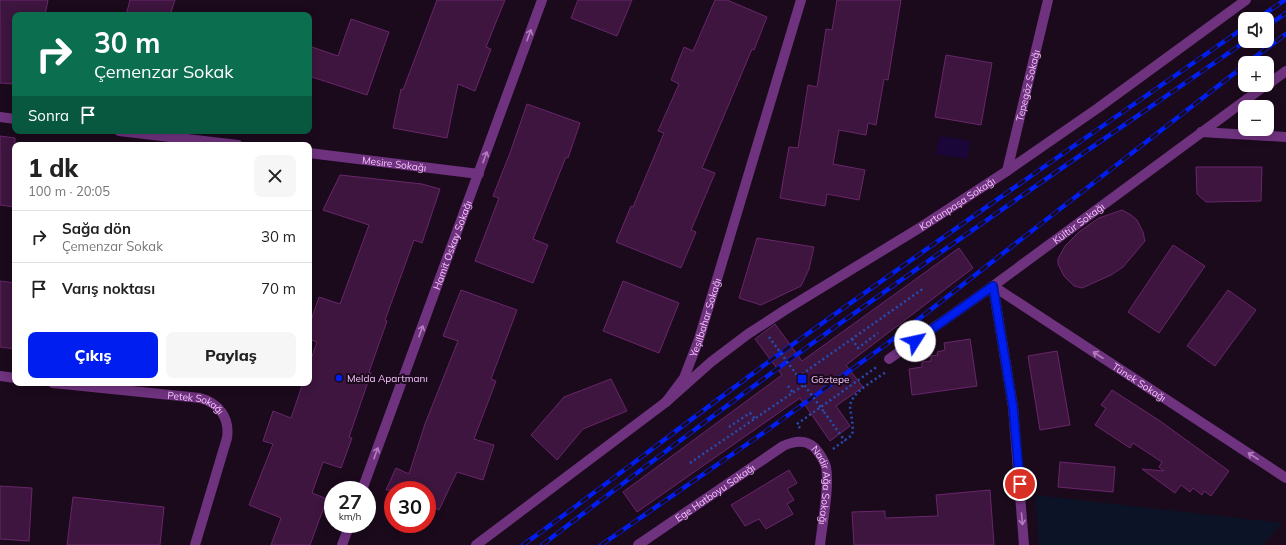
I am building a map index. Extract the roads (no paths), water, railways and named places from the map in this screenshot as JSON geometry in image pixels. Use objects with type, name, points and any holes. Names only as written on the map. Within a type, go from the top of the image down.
[{"type":"street","name":"Hamit Oskay Sokağı","points":[[365,481],[542,0]]},
{"type":"street","name":"Yeşilbahar Sokağı","points":[[476,545],[666,402],[684,378],[699,339],[800,0]]},
{"type":"street","name":"Tepegöz Sokağı","points":[[1007,171],[1048,0]]},
{"type":"street","name":"Kortanpaşa Sokağı","points":[[666,402],[711,362],[748,334],[921,227],[1007,171],[1098,108],[1246,0]]},
{"type":"street","name":"Kültür Sokağı","points":[[1274,80],[1286,71]]},
{"type":"street","name":"Kültür Sokağı","points":[[888,359],[993,286],[1257,92]]},
{"type":"street","points":[[0,117],[12,119]]},
{"type":"street","points":[[1201,132],[1286,137]]},
{"type":"street","points":[[145,134],[213,142]]},
{"type":"street","name":"Mesire Sokağı","points":[[312,154],[479,174]]},
{"type":"street","points":[[993,286],[1013,407],[1024,545]]},
{"type":"street","name":"Tünek Sokağı","points":[[993,286],[1286,478]]},
{"type":"street","points":[[0,376],[12,378]]},
{"type":"street","name":"Petek Sokağı","points":[[82,386],[200,398],[219,408],[226,420],[228,435],[195,545]]},
{"type":"street","name":"Ege Hatboyu Sokağı","points":[[641,544],[783,446],[793,442]]},
{"type":"street","name":"Nadir Ağa Sokağı","points":[[793,442],[804,442],[812,446],[820,454],[826,467],[826,488],[820,545]]},
{"type":"street","points":[[342,545],[347,533]]},
{"type":"railway","points":[[1267,12],[1285,0]]},
{"type":"railway","points":[[1274,21],[1286,13]]},
{"type":"railway","points":[[523,545],[803,337],[1238,32]]},
{"type":"railway","points":[[1256,56],[1286,34]]},
{"type":"railway","points":[[542,545],[776,369],[918,268],[1238,47]]},
{"type":"railway","points":[[601,545],[766,431],[884,346],[1238,70]]},
{"type":"place","name":"Melda Apartmanı","points":[[339,378]]},
{"type":"place","name":"Göztepe","points":[[802,379]]}]
